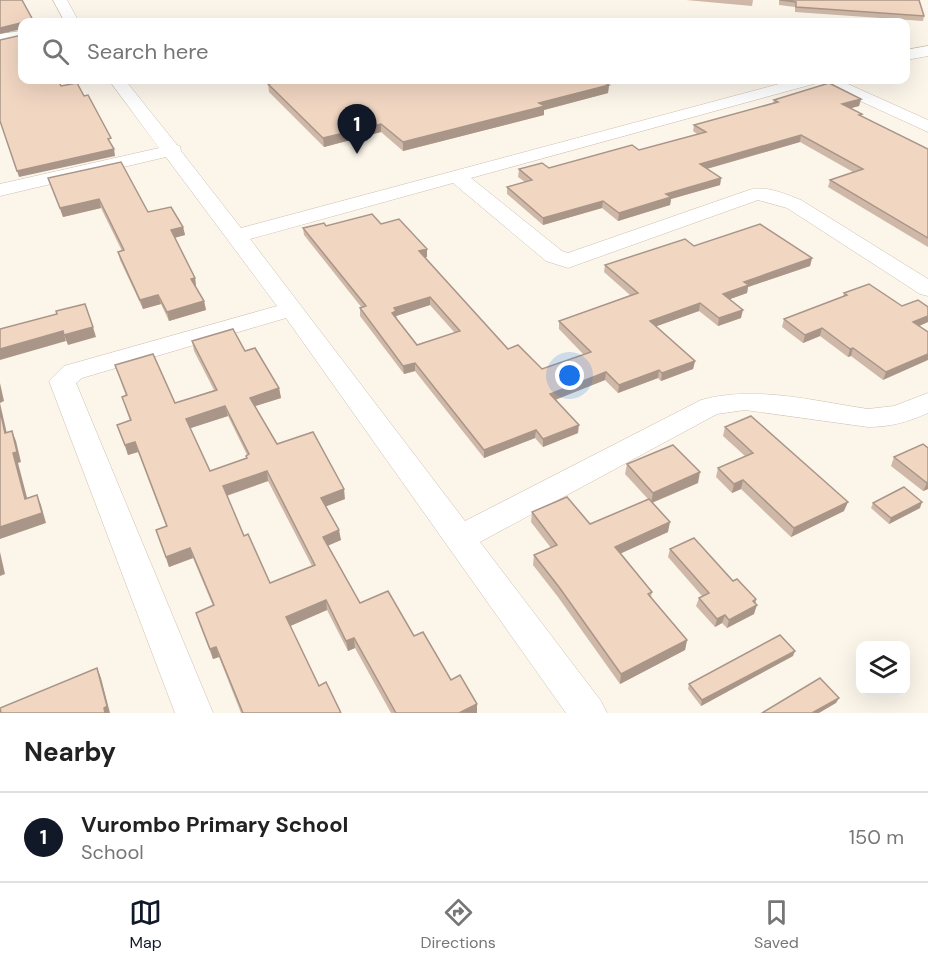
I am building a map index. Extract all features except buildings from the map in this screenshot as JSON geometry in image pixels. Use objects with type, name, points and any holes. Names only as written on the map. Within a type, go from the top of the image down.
[{"type":"street","points":[[60,0],[70,18]]},
{"type":"street","points":[[0,39],[18,35]]},
{"type":"street","points":[[910,54],[928,51]]},
{"type":"street","points":[[120,84],[173,150],[292,309],[588,713]]},
{"type":"street","points":[[236,236],[796,84]]},
{"type":"street","points":[[836,84],[928,127]]},
{"type":"street","points":[[0,190],[173,150]]},
{"type":"street","points":[[456,176],[554,256],[568,261],[756,194],[774,196],[794,204],[928,289]]},
{"type":"street","points":[[194,713],[62,381],[73,372],[292,309]]},
{"type":"street","points":[[460,538],[711,406],[745,401],[867,418],[884,418],[901,414],[928,402]]},
{"type":"place","name":"Vurombo Primary School","points":[[357,154]]}]
